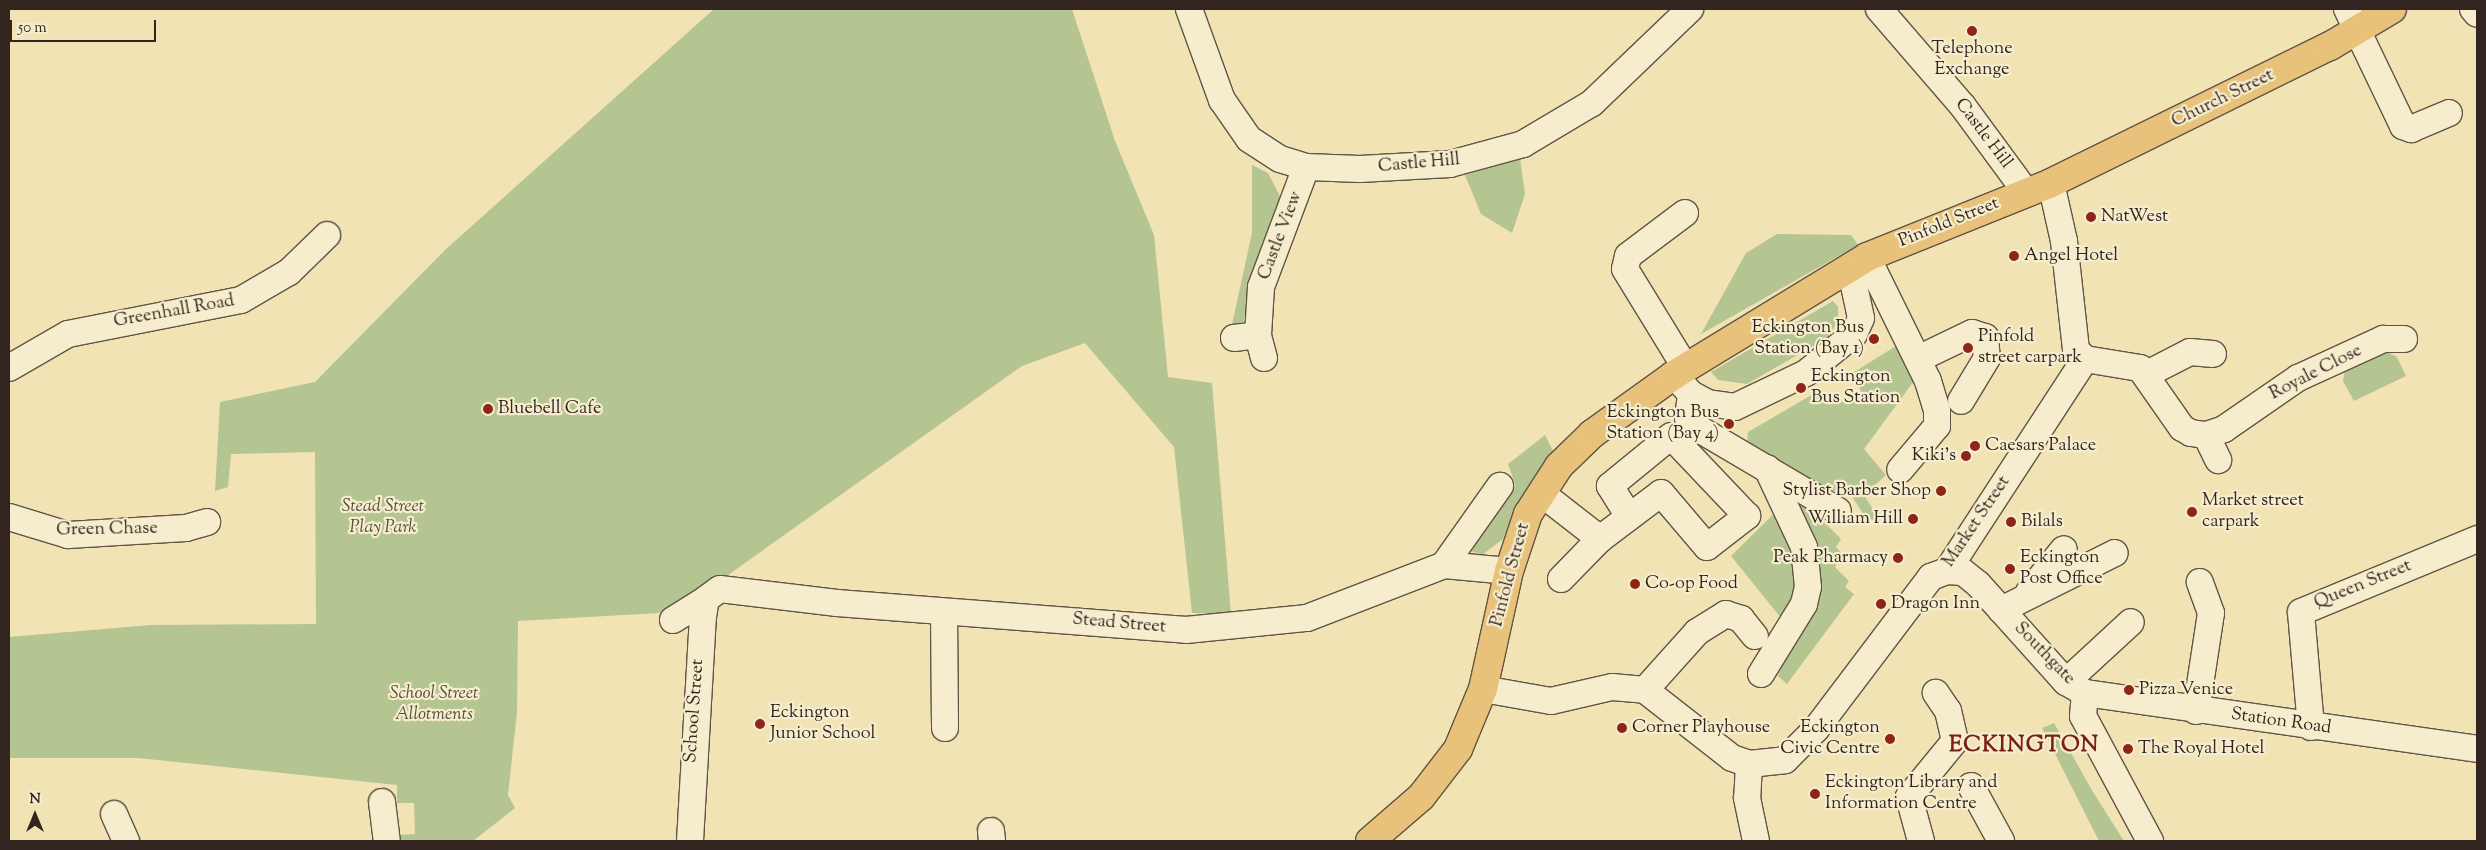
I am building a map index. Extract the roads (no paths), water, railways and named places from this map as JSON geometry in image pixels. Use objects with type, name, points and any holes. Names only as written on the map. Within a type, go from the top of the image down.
[{"type":"main road","name":"Church Street","points":[[2038,187],[2351,20],[2392,9]]},
{"type":"main road","name":"Pinfold Street","points":[[1370,841],[1440,775],[1458,749],[1483,689],[1509,571],[1521,531],[1541,493],[1559,466],[1592,434],[1683,379],[1859,262],[2038,187]]},
{"type":"street","name":"Castle Hill","points":[[1189,9],[1234,120],[1262,148],[1306,167],[1413,168],[1455,163],[1522,144],[1592,102],[1690,9]]},
{"type":"street","name":"Castle Hill","points":[[1879,9],[2038,187]]},
{"type":"street","points":[[2473,9],[2477,14]]},
{"type":"street","points":[[2351,20],[2403,126],[2411,129],[2449,113]]},
{"type":"street","name":"Castle View","points":[[1252,344],[1261,287],[1306,167]]},
{"type":"street","points":[[2038,187],[2064,241],[2072,341],[2085,359],[2130,364],[2147,374],[2182,428],[2206,435],[2218,460]]},
{"type":"street","points":[[1685,213],[1628,256],[1625,270],[1683,379],[1708,403],[1735,407],[1762,398],[1834,353],[1854,334],[1861,318],[1859,262]]},
{"type":"street","name":"Greenhall Road","points":[[9,368],[68,334],[241,300],[289,272],[327,236]]},
{"type":"street","points":[[1859,262],[1918,359],[1935,398],[1937,426],[1900,470]]},
{"type":"street","points":[[1918,359],[1972,334],[1985,337],[1987,358],[1961,401]]},
{"type":"street","name":"Royale Close","points":[[2206,435],[2224,429],[2298,378],[2383,339],[2404,339]]},
{"type":"street","points":[[2147,374],[2184,354],[2213,354]]},
{"type":"street","name":"Market Street","points":[[1749,764],[1785,760],[1802,744],[1931,577],[1947,571],[2085,359]]},
{"type":"street","points":[[1683,379],[1688,418],[1699,429],[1838,511]]},
{"type":"street","points":[[1561,579],[1600,539],[1661,493],[1707,548],[1747,516],[1671,436],[1610,486],[1629,516]]},
{"type":"street","points":[[1761,674],[1804,604],[1808,587],[1804,547],[1766,468]]},
{"type":"street","points":[[1444,566],[1500,486]]},
{"type":"street","points":[[1541,493],[1600,539]]},
{"type":"street","name":"Green Chase","points":[[9,517],[68,535],[186,528],[207,520]]},
{"type":"street","name":"Queen Street","points":[[2311,726],[2301,612],[2477,539]]},
{"type":"street","points":[[2026,597],[2064,549]]},
{"type":"street","points":[[2001,610],[2115,553]]},
{"type":"street","name":"Stead Street","points":[[713,594],[1186,630],[1264,624],[1334,610],[1444,566],[1469,564],[1509,571]]},
{"type":"street","name":"Southgate","points":[[1947,571],[1963,572],[2075,687],[2082,716],[2150,841]]},
{"type":"street","points":[[2196,711],[2212,613],[2200,582]]},
{"type":"street","points":[[673,620],[713,594]]},
{"type":"street","name":"School Street","points":[[690,841],[696,688],[713,594]]},
{"type":"street","points":[[944,612],[945,728]]},
{"type":"street","points":[[1645,690],[1697,632],[1726,614],[1742,619],[1755,636]]},
{"type":"street","points":[[2075,687],[2131,622]]},
{"type":"street","points":[[1483,689],[1551,701],[1612,687],[1645,690],[1661,698],[1718,749],[1749,764],[1747,798],[1756,841]]},
{"type":"street","name":"Station Road","points":[[2075,687],[2196,711],[2477,749]]},
{"type":"street","points":[[1921,841],[1909,797],[1954,741],[1948,711],[1936,693]]},
{"type":"street","points":[[2449,745],[2477,732]]},
{"type":"street","points":[[1971,786],[2001,841]]},
{"type":"street","points":[[382,802],[387,841]]},
{"type":"place","name":"Telephone Exchange","points":[[1972,31]]},
{"type":"place","name":"NatWest","points":[[2091,217]]},
{"type":"place","name":"Angel Hotel","points":[[2014,256]]},
{"type":"place","name":"Eckington Bus Station (Bay 1)","points":[[1874,339]]},
{"type":"place","name":"Pinfold street carpark","points":[[1968,348]]},
{"type":"place","name":"Eckington Bus Station","points":[[1801,388]]},
{"type":"place","name":"Bluebell Cafe","points":[[488,409]]},
{"type":"place","name":"Eckington Bus Station (Bay 4)","points":[[1729,424]]},
{"type":"place","name":"Caesars Palace","points":[[1975,446]]},
{"type":"place","name":"Kiki's","points":[[1966,456]]},
{"type":"place","name":"Stylist Barber Shop","points":[[1941,491]]},
{"type":"place","name":"Market street carpark","points":[[2192,512]]},
{"type":"place","name":"William Hill","points":[[1913,519]]},
{"type":"place","name":"Bilals","points":[[2011,522]]},
{"type":"place","name":"Peak Pharmacy","points":[[1898,558]]},
{"type":"place","name":"Eckington Post Office","points":[[2010,569]]},
{"type":"place","name":"Co-op Food","points":[[1635,584]]},
{"type":"place","name":"Dragon Inn","points":[[1881,604]]},
{"type":"place","name":"Pizza Venice","points":[[2129,690]]},
{"type":"place","name":"Eckington Junior School","points":[[760,724]]},
{"type":"place","name":"Corner Playhouse","points":[[1622,728]]},
{"type":"place","name":"Eckington Civic Centre","points":[[1890,739]]},
{"type":"place","name":"The Royal Hotel","points":[[2128,749]]},
{"type":"place","name":"Eckington Library and Information Centre","points":[[1815,794]]},
{"type":"district","name":"ECKINGTON","points":[[2024,747]]},
{"type":"park label","name":"Stead Street Play Park","points":[[383,518]]},
{"type":"park label","name":"School Street Allotments","points":[[434,705]]}]
